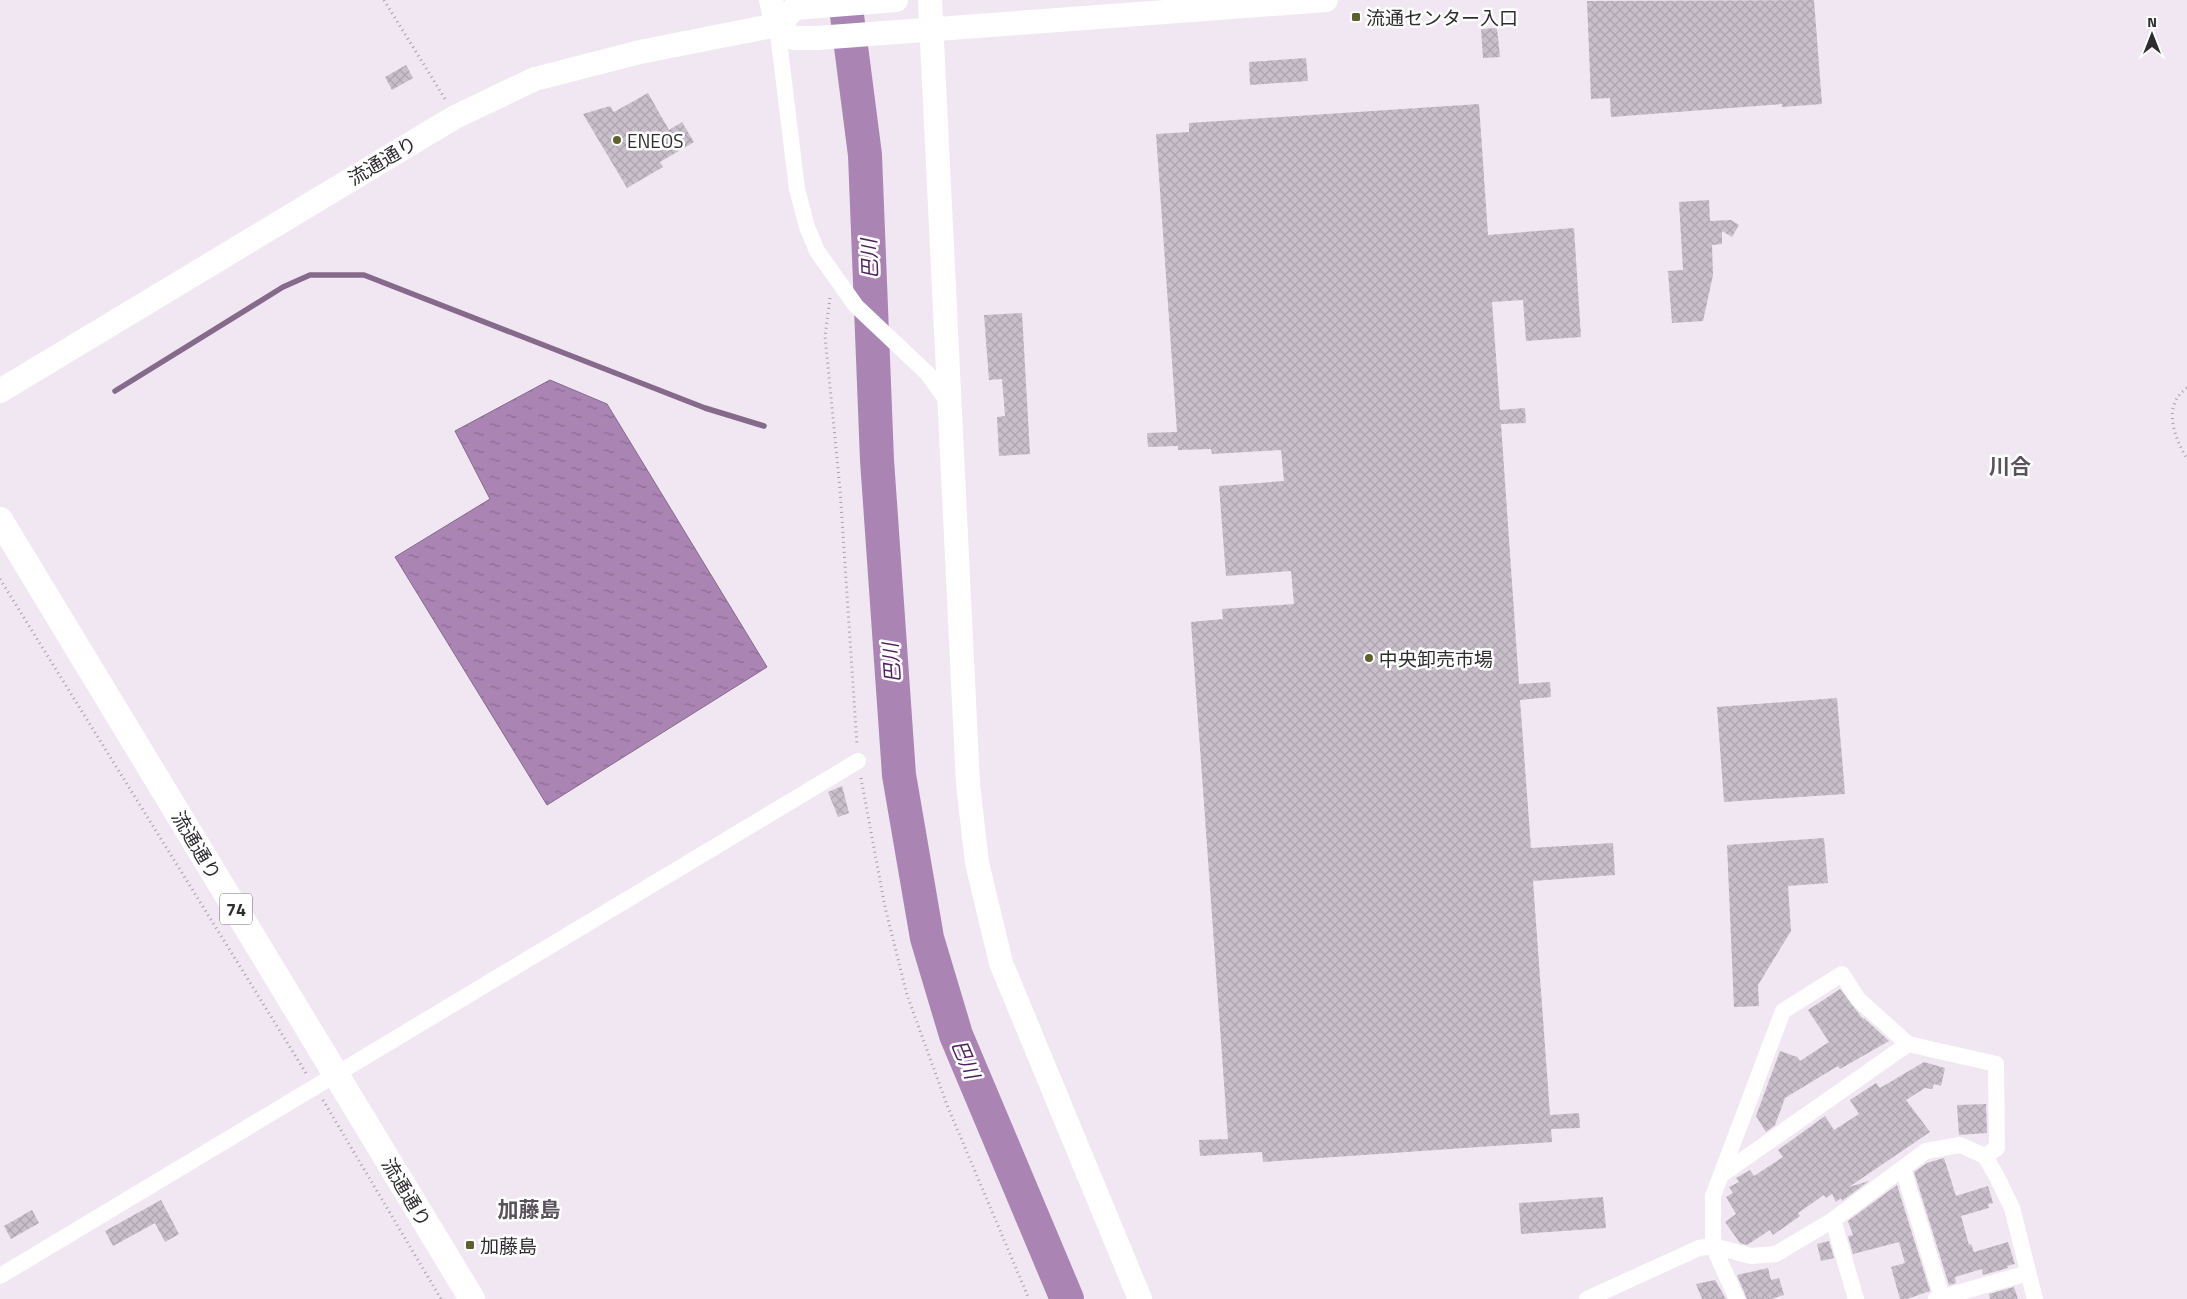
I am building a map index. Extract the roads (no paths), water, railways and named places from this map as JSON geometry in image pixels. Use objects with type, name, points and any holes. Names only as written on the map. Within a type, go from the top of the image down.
[{"type":"main road","name":"流通通り","points":[[0,520],[325,1080],[472,1299]]},
{"type":"street","points":[[771,0],[777,25],[797,189],[807,227],[817,251],[856,306],[928,374],[951,407]]},
{"type":"street","points":[[777,25],[795,8],[896,0]]},
{"type":"street","points":[[930,0],[968,784],[977,863],[989,922],[1001,963],[1140,1299]]},
{"type":"street","points":[[777,25],[793,38],[817,38],[1143,6],[1326,0]]},
{"type":"street","name":"流通通り","points":[[0,391],[455,117],[535,79],[640,52],[777,25]]},
{"type":"street","points":[[0,1276],[858,761]]},
{"type":"street","points":[[1737,1299],[1713,1246],[1713,1196],[1724,1173],[1783,1011],[1842,974],[1858,999],[1908,1044],[1996,1064],[1997,1148],[1986,1156]]},
{"type":"street","points":[[1724,1173],[1908,1044]]},
{"type":"street","points":[[1587,1299],[1699,1248],[1713,1246],[1751,1256],[1776,1254],[1833,1220],[1926,1151],[1960,1145],[1986,1156],[2012,1208],[2034,1299]]},
{"type":"street","points":[[1903,1169],[1939,1298],[2028,1273]]},
{"type":"street","points":[[1833,1220],[1856,1299]]},
{"type":"street","points":[[2028,1273],[2046,1299]]},
{"type":"water","points":[[550,380],[607,404],[767,667],[547,805],[395,557],[490,499],[455,431]]},
{"type":"waterway","name":"巴川","points":[[845,0],[865,155],[877,460],[899,775],[927,938],[956,1035],[1067,1299]]},
{"type":"waterway","points":[[115,391],[283,287],[310,275],[364,275],[705,408],[764,426]]},
{"type":"place","name":"流通センター入口","points":[[1356,17]]},
{"type":"place","name":"ENEOS","points":[[617,140]]},
{"type":"place","name":"中央卸売市場","points":[[1369,658]]},
{"type":"place","name":"加藤島","points":[[470,1245]]},
{"type":"district","name":"川合","points":[[2010,466]]},
{"type":"district","name":"加藤島","points":[[529,1209]]}]
